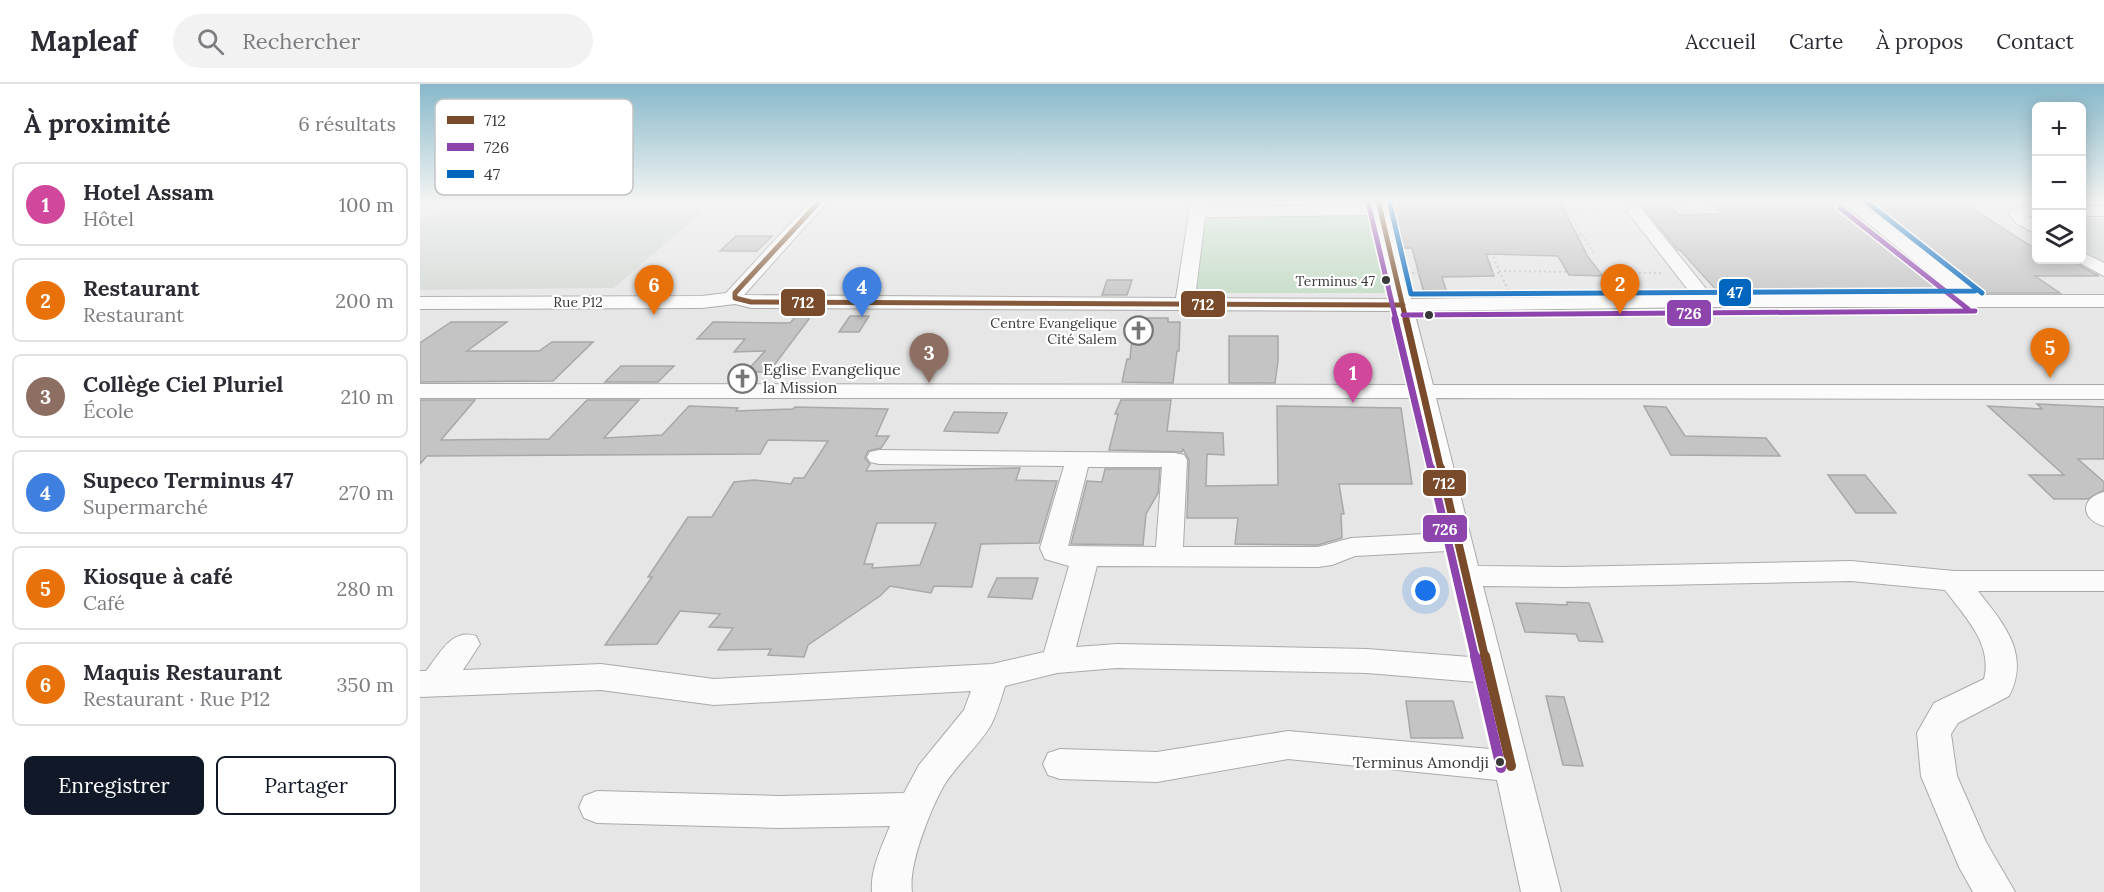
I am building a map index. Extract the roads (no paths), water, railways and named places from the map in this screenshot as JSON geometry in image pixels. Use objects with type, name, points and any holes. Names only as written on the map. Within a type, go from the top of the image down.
[{"type":"street","points":[[735,298],[735,293],[786,238]]},
{"type":"street","points":[[1185,304],[1194,238]]},
{"type":"street","points":[[1387,238],[1541,892]]},
{"type":"street","points":[[1656,238],[1706,302]]},
{"type":"street","points":[[1895,238],[1975,301]]},
{"type":"street","points":[[2086,260],[2104,272]]},
{"type":"street","name":"Rue P12","points":[[420,303],[702,302],[735,298],[752,302],[1403,305],[2104,301]]},
{"type":"street","points":[[420,391],[2104,393]]},
{"type":"street","points":[[879,457],[1175,460],[1169,555]]},
{"type":"street","points":[[1078,459],[1054,548],[1058,555],[1318,557],[1332,555],[1351,547],[1459,541]]},
{"type":"street","points":[[2104,500],[2099,504],[2099,511],[2104,517]]},
{"type":"street","points":[[1057,661],[1086,555]]},
{"type":"street","points":[[1467,576],[1851,571],[1954,581],[2104,581]]},
{"type":"street","points":[[1954,581],[1995,634],[2003,667],[1998,687],[1946,713],[1934,733],[1939,776],[1972,855],[1995,892]]},
{"type":"street","points":[[427,684],[465,644]]},
{"type":"street","points":[[427,684],[560,680],[601,676],[714,692],[992,676],[1010,674],[1057,661],[1117,656],[1355,661],[1489,671]]},
{"type":"street","points":[[892,892],[891,884],[898,854],[915,809],[931,776],[978,717],[992,676]]},
{"type":"street","points":[[1060,764],[1157,767],[1288,745],[1511,766]]},
{"type":"street","points":[[597,807],[780,812],[915,809]]},
{"type":"place","name":"Terminus 47","points":[[1386,280]]},
{"type":"place","name":"Restaurant","points":[[1620,314]]},
{"type":"place","name":"Maquis Restaurant","points":[[654,315]]},
{"type":"place","name":"Supeco Terminus 47","points":[[862,317]]},
{"type":"place","name":"Centre Evangelique Cité Salem","points":[[1138,331]]},
{"type":"place","name":"Eglise Evangelique la Mission","points":[[742,378]]},
{"type":"place","name":"Kiosque à café","points":[[2050,378]]},
{"type":"place","name":"Collège Ciel Pluriel","points":[[929,383]]},
{"type":"place","name":"Hotel Assam","points":[[1353,403]]},
{"type":"place","name":"Terminus Amondji","points":[[1500,762]]}]
